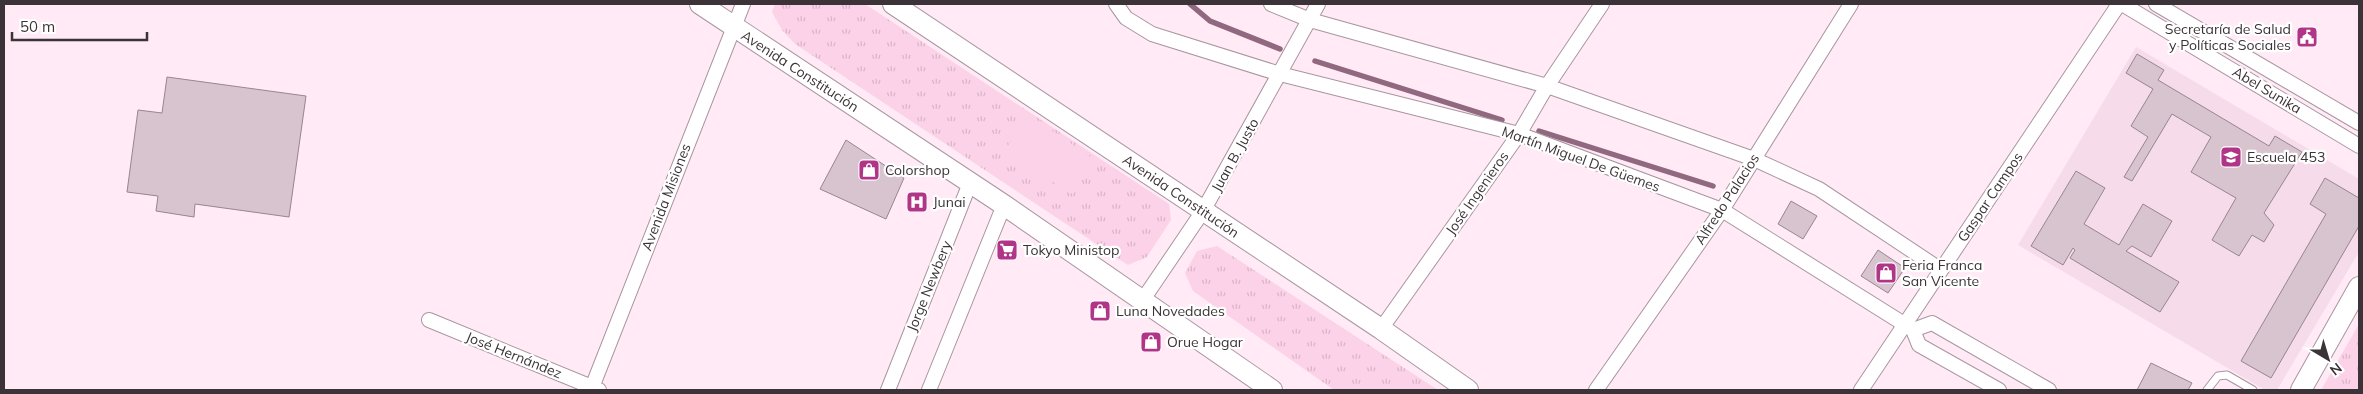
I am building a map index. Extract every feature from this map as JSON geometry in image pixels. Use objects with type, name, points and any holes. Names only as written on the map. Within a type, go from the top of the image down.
[{"type":"main road","name":"Avenida Constitución","points":[[700,4],[1004,205],[1272,390]]},
{"type":"main road","name":"Avenida Constitución","points":[[893,4],[1381,329],[1468,390]]},
{"type":"main road","points":[[2301,390],[2359,288]]},
{"type":"street","name":"Avenida Misiones","points":[[594,389],[742,4]]},
{"type":"street","points":[[1271,4],[1310,20],[1547,86],[1754,159],[1819,189],[1941,270]]},
{"type":"street","name":"Juan B. Justo","points":[[1142,301],[1203,211],[1318,4]]},
{"type":"street","name":"José Ingenieros","points":[[1381,329],[1520,134],[1547,86],[1602,4]]},
{"type":"street","name":"Alfredo Palacios","points":[[1596,390],[1722,210],[1851,4]]},
{"type":"street","name":"Abel Sunika","points":[[2121,4],[2359,146]]},
{"type":"street","name":"Gaspar Campos","points":[[1860,390],[1908,328],[1941,270],[2121,4]]},
{"type":"street","name":"Abel Sunika","points":[[2156,4],[2359,123]]},
{"type":"street","name":"Martín Miguel De Güemes","points":[[1120,5],[1126,18],[1152,34],[1280,74],[1520,134],[1722,210],[1908,328],[1919,345],[1999,390]]},
{"type":"street","name":"Jorge Newbery","points":[[888,390],[970,183]]},
{"type":"street","points":[[929,390],[1004,205]]},
{"type":"street","name":"José Hernández","points":[[429,320],[594,389]]},
{"type":"street","points":[[1908,328],[1932,324],[2049,390]]},
{"type":"lane","points":[[2207,390],[2218,376],[2227,375],[2253,390]]},
{"type":"shaded area","points":[[2136,47],[2359,179],[2359,252],[2277,390],[2265,390],[2018,245]]},
{"type":"green space","points":[[775,4],[865,4],[1169,204],[1171,220],[1147,257],[1128,265],[795,44],[782,30],[772,12]]},
{"type":"green space","points":[[1029,115],[1095,160],[1071,194],[1005,150]]},
{"type":"green space","points":[[1217,246],[1438,390],[1334,390],[1193,291],[1185,273],[1197,251]]},
{"type":"green space","points":[[2359,324],[2359,390],[2321,390]]},
{"type":"building","points":[[2137,54],[2164,70],[2158,80],[2269,146],[2275,136],[2302,152],[2264,213],[2274,225],[2264,242],[2252,235],[2239,256],[2212,240],[2236,198],[2191,172],[2211,137],[2172,114],[2132,181],[2124,177],[2148,137],[2131,126],[2153,89],[2126,73]]},
{"type":"building","points":[[167,77],[306,96],[289,217],[195,204],[194,217],[156,211],[158,196],[127,192],[138,110],[162,113]]},
{"type":"building","points":[[846,140],[904,178],[886,219],[820,189]]},
{"type":"building","points":[[2076,171],[2105,188],[2084,224],[2119,245],[2143,204],[2172,221],[2151,257],[2132,246],[2126,251],[2179,282],[2160,312],[2070,258],[2075,250],[2073,248],[2063,265],[2031,246]]},
{"type":"building","points":[[2325,178],[2359,198],[2359,226],[2271,378],[2241,361],[2326,214],[2310,204]]},
{"type":"building","points":[[1791,201],[1817,216],[1803,239],[1778,224]]},
{"type":"building","points":[[1878,250],[1905,268],[1888,293],[1861,276]]},
{"type":"building","points":[[2151,363],[2192,383],[2188,390],[2137,390]]},
{"type":"waterway","points":[[1190,4],[1210,21],[1280,49]]},
{"type":"waterway","points":[[1315,61],[1502,120]]},
{"type":"waterway","points":[[1539,131],[1713,186]]},
{"type":"place","name":"Secretaría de Salud y Políticas Sociales","points":[[2307,37]]},
{"type":"place","name":"Escuela 453","points":[[2231,157]]},
{"type":"place","name":"Colorshop","points":[[869,170]]},
{"type":"place","name":"Junai","points":[[917,202]]},
{"type":"place","name":"Tokyo Ministop","points":[[1007,250]]},
{"type":"place","name":"Feria Franca San Vicente","points":[[1886,273]]},
{"type":"place","name":"Luna Novedades","points":[[1100,311]]},
{"type":"place","name":"Orue Hogar","points":[[1151,342]]}]
